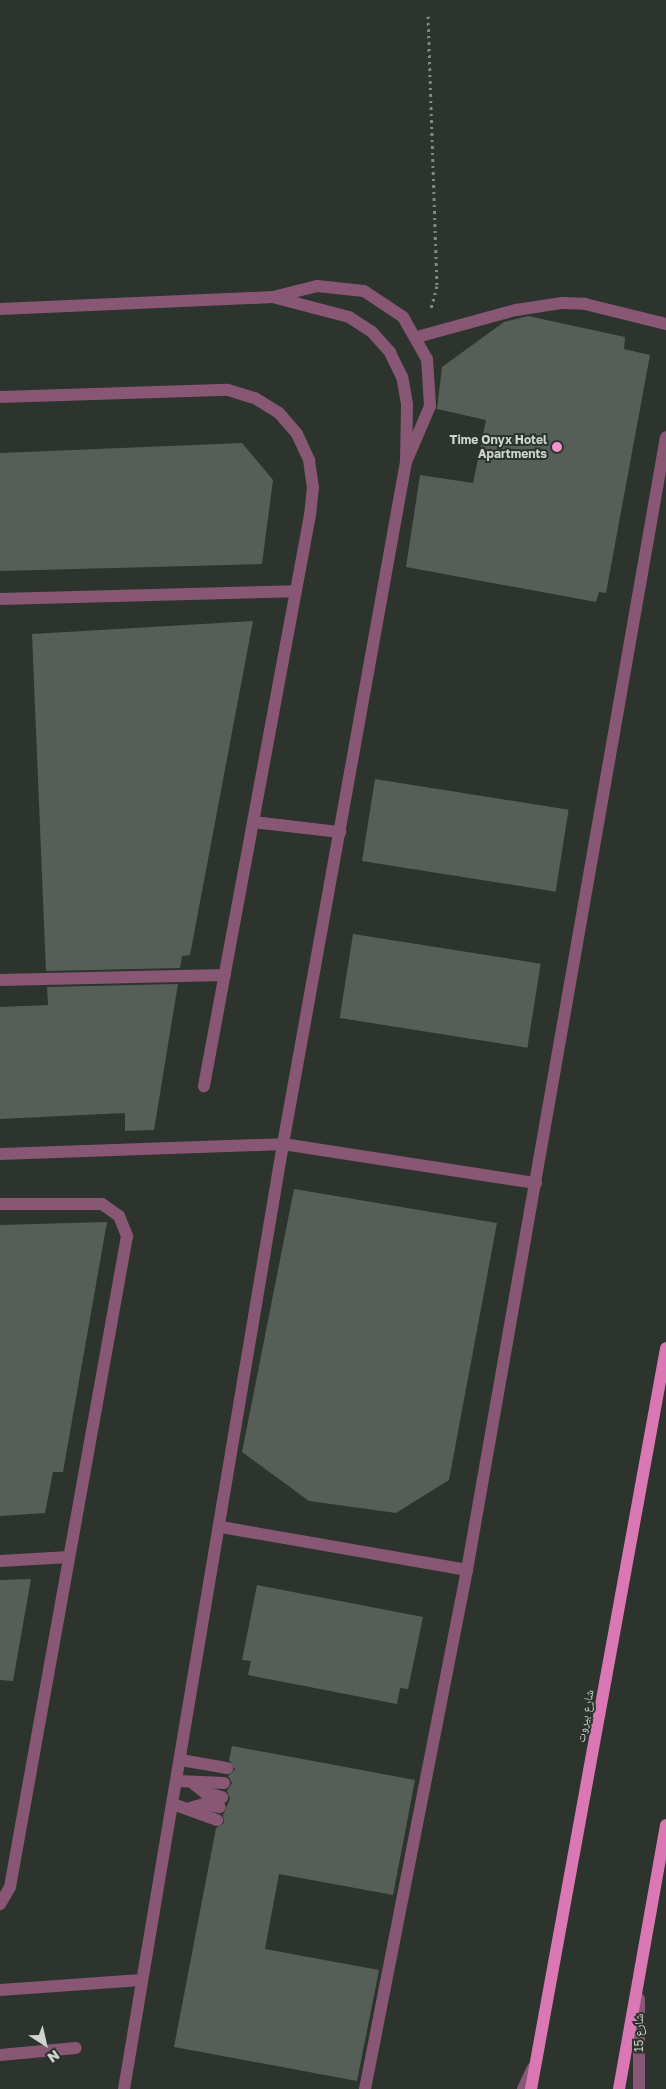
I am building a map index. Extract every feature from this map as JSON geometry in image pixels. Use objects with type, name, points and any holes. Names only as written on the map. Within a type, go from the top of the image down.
[{"type":"main road","name":"شارع بيروت","points":[[531,2089],[666,1348]]},
{"type":"main road","points":[[619,2089],[666,1825]]},
{"type":"street","points":[[0,309],[273,297],[317,286],[364,291],[403,318],[417,337],[428,366],[430,406],[406,462]]},
{"type":"street","points":[[124,2089],[140,1980],[178,1781],[283,1144],[406,462],[407,404],[402,377],[390,352],[372,332],[349,317],[273,297]]},
{"type":"street","points":[[417,337],[516,310],[562,303],[585,304],[666,324]]},
{"type":"street","points":[[0,397],[228,390],[255,398],[279,413],[297,434],[309,460],[314,487],[204,1086]]},
{"type":"street","points":[[365,2089],[466,1570],[536,1183],[666,437]]},
{"type":"street","points":[[0,599],[296,591]]},
{"type":"street","points":[[254,822],[340,832]]},
{"type":"street","points":[[0,980],[225,975]]},
{"type":"street","points":[[0,1154],[283,1144],[536,1183]]},
{"type":"street","points":[[0,1204],[102,1204],[118,1216],[127,1236],[10,1887],[0,1904]]},
{"type":"street","points":[[221,1526],[466,1570]]},
{"type":"street","points":[[0,1561],[69,1557]]},
{"type":"street","points":[[181,1760],[227,1768]]},
{"type":"street","points":[[194,1784],[206,1780],[224,1783]]},
{"type":"street","points":[[173,1804],[190,1808],[204,1804],[220,1808],[210,1795],[194,1784],[178,1781]]},
{"type":"street","name":"شارع 15","points":[[639,1977],[639,2089]]},
{"type":"street","points":[[0,1990],[140,1980]]},
{"type":"street","points":[[0,2055],[76,2048]]},
{"type":"street","points":[[523,2089],[535,2064]]},
{"type":"path","points":[[417,337],[429,316],[437,286],[428,16]]},
{"type":"building","name":"Time Onyx Hotel Apartments","points":[[528,316],[625,337],[624,349],[650,355],[606,593],[599,592],[596,602],[406,567],[420,475],[473,483],[486,420],[437,409],[442,367],[504,322]]},
{"type":"building","points":[[242,443],[273,480],[262,564],[0,571],[0,453]]},
{"type":"building","points":[[253,621],[190,955],[182,956],[180,968],[46,971],[32,634]]},
{"type":"building","points":[[375,779],[569,810],[556,892],[362,861]]},
{"type":"building","points":[[353,934],[541,964],[527,1048],[340,1018]]},
{"type":"building","points":[[178,984],[154,1130],[125,1131],[125,1113],[0,1119],[0,1007],[48,1005],[47,987]]},
{"type":"building","points":[[294,1189],[497,1223],[449,1480],[396,1513],[309,1501],[242,1452]]},
{"type":"building","points":[[107,1222],[63,1472],[53,1472],[45,1513],[0,1516],[0,1225]]},
{"type":"building","points":[[31,1579],[13,1681],[0,1680],[0,1580]]},
{"type":"building","points":[[257,1585],[423,1617],[408,1689],[400,1688],[397,1704],[248,1675],[251,1661],[242,1660]]},
{"type":"building","points":[[232,1746],[415,1780],[393,1895],[279,1874],[265,1949],[379,1970],[357,2081],[174,2047],[216,1828],[224,1823],[223,1815],[230,1799],[227,1791],[232,1783],[228,1776],[235,1769],[229,1760]]},
{"type":"place","name":"Time Onyx Hotel Apartments","points":[[557,447]]}]
